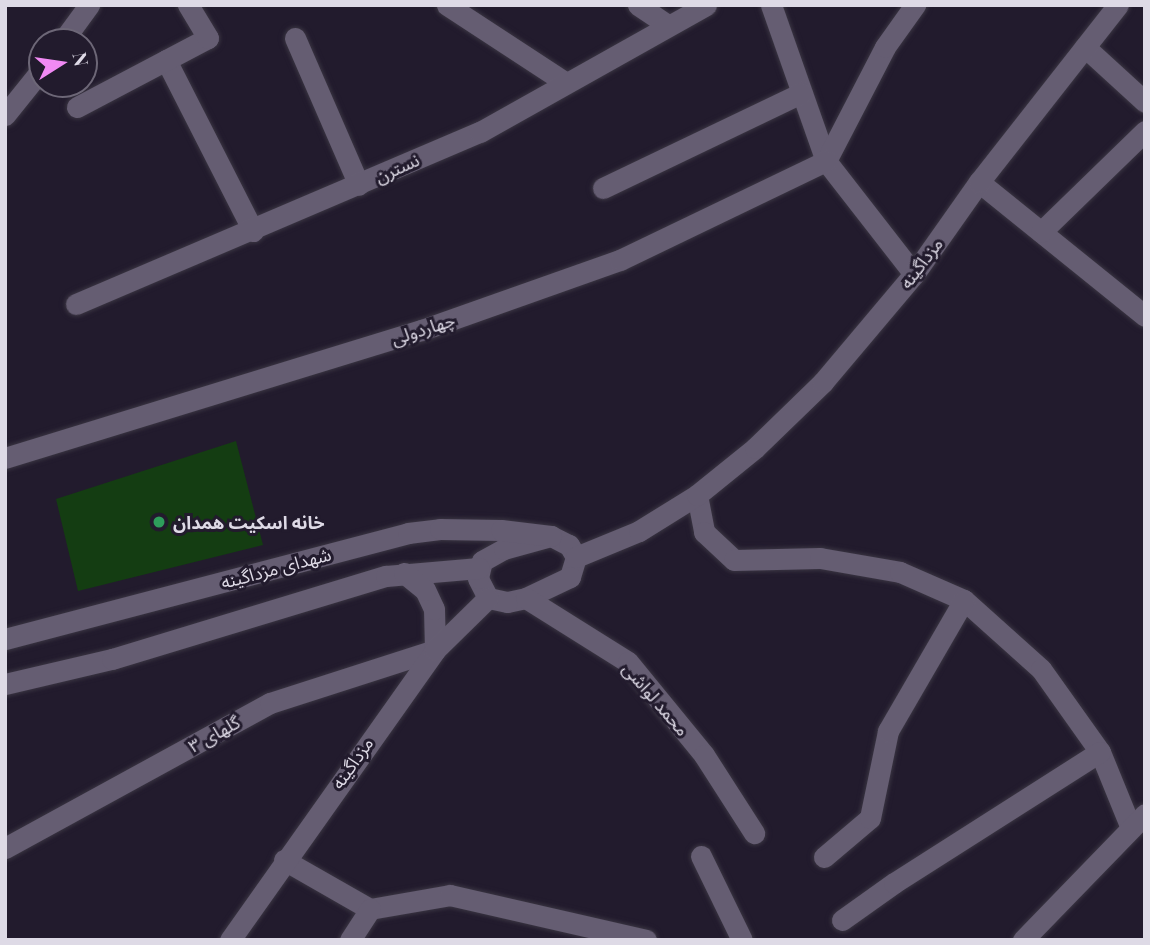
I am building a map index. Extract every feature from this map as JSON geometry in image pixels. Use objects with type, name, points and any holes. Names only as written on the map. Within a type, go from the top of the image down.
[{"type":"street","points":[[72,28],[89,5]]},
{"type":"street","points":[[77,107],[208,38],[188,5]]},
{"type":"street","points":[[447,5],[566,83]]},
{"type":"street","points":[[638,5],[668,24]]},
{"type":"street","name":"نسترن","points":[[76,304],[253,231],[480,132],[706,5]]},
{"type":"street","points":[[771,5],[826,161],[914,274]]},
{"type":"street","points":[[826,161],[886,47],[915,5]]},
{"type":"street","name":"مزداگینه","points":[[576,557],[639,531],[696,495],[755,448],[823,382],[914,274],[979,183],[1118,5]]},
{"type":"street","points":[[295,38],[359,185]]},
{"type":"street","points":[[1085,47],[1145,102]]},
{"type":"street","points":[[166,60],[253,231]]},
{"type":"street","points":[[5,115],[28,86]]},
{"type":"street","points":[[603,188],[801,93]]},
{"type":"street","points":[[1041,232],[1145,131]]},
{"type":"street","name":"چهاردولی","points":[[5,458],[422,330],[620,260],[826,161]]},
{"type":"street","points":[[979,183],[1145,316]]},
{"type":"street","points":[[696,495],[704,532],[734,560],[820,558],[900,572],[964,600],[1041,669],[1100,752],[1138,821],[1023,940]]},
{"type":"street","name":"شهدای مزداگینه","points":[[5,639],[408,533],[440,529],[501,530],[551,536]]},
{"type":"street","points":[[551,536],[569,545],[576,557],[570,578],[526,598],[507,602],[488,598],[478,578],[482,561],[504,549],[551,536]]},
{"type":"street","points":[[5,684],[112,659],[404,573],[479,568]]},
{"type":"street","points":[[404,573],[425,590],[434,610],[435,650]]},
{"type":"street","name":"مزداگینه","points":[[230,940],[435,650],[488,598]]},
{"type":"street","name":"محمد لواشی","points":[[526,598],[628,662],[704,755],[754,833]]},
{"type":"street","points":[[824,857],[870,818],[888,731],[964,600]]},
{"type":"street","name":"گلهای ۳","points":[[5,848],[270,703],[435,650]]},
{"type":"street","points":[[842,920],[894,883],[1100,752]]},
{"type":"street","points":[[701,856],[742,940]]},
{"type":"street","points":[[284,860],[370,909],[450,895],[646,940]]},
{"type":"street","points":[[350,940],[370,909]]},
{"type":"green space","name":"خانه اسكيت همدان","points":[[236,441],[263,545],[78,591],[56,499]]},
{"type":"place","name":"خانه اسكيت همدان","points":[[159,522]]}]
